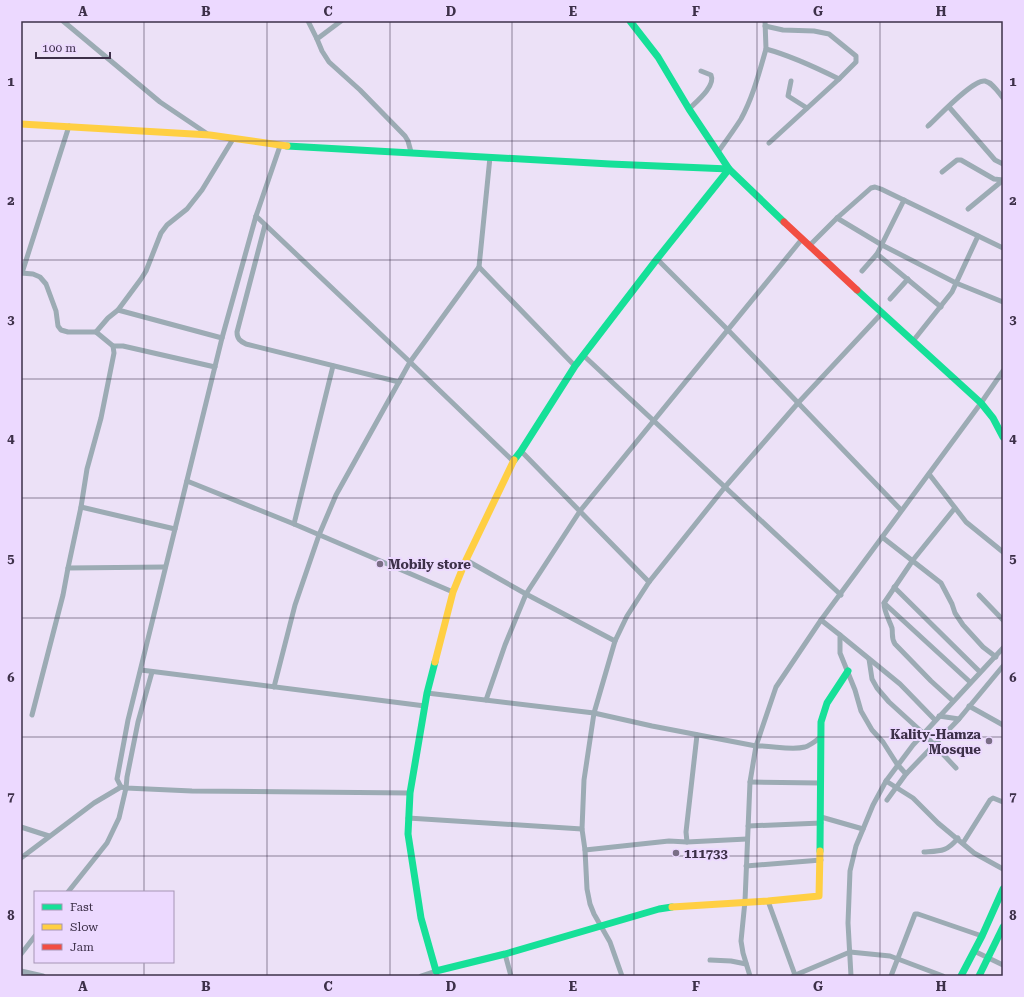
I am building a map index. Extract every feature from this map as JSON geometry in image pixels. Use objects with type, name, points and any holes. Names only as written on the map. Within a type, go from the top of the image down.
[{"type":"street","points":[[63,21],[160,102],[210,136]]},
{"type":"street","points":[[308,21],[318,39],[322,51],[329,62],[360,90],[406,136],[411,152]]},
{"type":"street","points":[[318,39],[341,21]]},
{"type":"street","points":[[630,21],[658,57],[689,109],[729,169],[809,246],[981,403],[993,418],[1003,435]]},
{"type":"street","points":[[718,152],[736,127],[755,86],[766,49],[765,24],[783,30],[829,34],[856,56],[856,62],[769,143]]},
{"type":"street","points":[[766,49],[797,59],[839,79]]},
{"type":"street","points":[[689,109],[704,95],[712,81],[711,75],[701,71]]},
{"type":"street","points":[[791,81],[788,96],[807,108]]},
{"type":"street","points":[[928,126],[967,90],[982,81],[991,84],[1003,98]]},
{"type":"street","points":[[949,107],[995,160],[1003,164]]},
{"type":"street","points":[[21,124],[210,136],[280,146],[729,169]]},
{"type":"street","points":[[69,126],[22,272],[40,277],[46,284],[56,311],[58,326],[61,330],[68,332],[96,332],[113,346],[123,346],[215,367]]},
{"type":"street","points":[[96,332],[108,318],[118,310],[146,271],[161,233],[167,225],[188,209],[202,190],[233,139]]},
{"type":"street","points":[[124,787],[117,779],[116,775],[165,567],[222,338],[256,216],[280,146]]},
{"type":"street","points":[[274,687],[295,605],[319,535],[336,495],[410,362],[478,267],[490,157]]},
{"type":"street","points":[[942,172],[957,160],[961,160],[994,179],[1003,180]]},
{"type":"street","points":[[437,974],[421,918],[408,834],[408,818],[410,793],[427,693],[453,592],[466,560],[513,461],[521,451],[575,366],[657,259],[729,169]]},
{"type":"street","points":[[968,210],[1003,180]]},
{"type":"street","points":[[809,246],[837,218],[871,188],[875,187],[1003,248]]},
{"type":"street","points":[[862,271],[877,254],[904,200]]},
{"type":"street","points":[[256,216],[513,461]]},
{"type":"street","points":[[837,218],[882,245],[956,283],[1003,302]]},
{"type":"street","points":[[265,225],[237,332],[237,337],[240,341],[246,344],[400,382]]},
{"type":"street","points":[[913,341],[952,292],[978,236]]},
{"type":"street","points":[[486,700],[505,646],[526,594],[580,512],[653,420],[802,239]]},
{"type":"street","points":[[877,254],[941,307]]},
{"type":"street","points":[[657,259],[728,330],[901,510]]},
{"type":"street","points":[[478,267],[575,366]]},
{"type":"street","points":[[890,299],[908,279]]},
{"type":"street","points":[[118,310],[222,338]]},
{"type":"street","points":[[622,976],[610,942],[594,914],[586,889],[585,850],[582,829],[584,780],[594,713],[615,641],[627,616],[649,582],[725,487],[798,403],[882,313]]},
{"type":"street","points":[[32,715],[63,595],[81,507],[87,469],[101,418],[114,353],[113,346]]},
{"type":"street","points":[[584,355],[840,595]]},
{"type":"street","points":[[294,524],[333,366]]},
{"type":"street","points":[[750,976],[741,941],[745,901],[750,782],[756,746],[776,687],[821,620],[1003,371]]},
{"type":"street","points":[[521,451],[649,582]]},
{"type":"street","points":[[929,474],[955,508],[976,530],[1003,552]]},
{"type":"street","points":[[187,481],[294,524],[453,592]]},
{"type":"street","points":[[81,507],[175,528]]},
{"type":"street","points":[[953,701],[931,681],[892,640],[891,627],[885,611],[884,603],[894,586],[913,560],[955,508]]},
{"type":"street","points":[[882,537],[941,583],[955,613],[963,625],[996,657]]},
{"type":"street","points":[[466,560],[526,594],[615,641]]},
{"type":"street","points":[[68,568],[165,567]]},
{"type":"street","points":[[894,586],[980,672]]},
{"type":"street","points":[[979,595],[1003,620]]},
{"type":"street","points":[[884,603],[970,682]]},
{"type":"street","points":[[821,620],[900,684],[937,718],[959,719]]},
{"type":"street","points":[[840,636],[840,653],[866,721],[906,774]]},
{"type":"street","points":[[850,976],[848,916],[850,871],[856,846],[873,805],[897,764],[923,733],[1003,648]]},
{"type":"street","points":[[869,659],[872,679],[877,688],[889,702],[923,733],[956,768]]},
{"type":"street","points":[[887,800],[906,774],[959,719],[1003,666]]},
{"type":"street","points":[[141,670],[425,706]]},
{"type":"street","points":[[422,976],[437,974],[659,908],[819,896],[821,860],[821,722],[827,703],[848,671]]},
{"type":"street","points":[[69,891],[106,844],[119,818],[138,722],[152,672]]},
{"type":"street","points":[[427,693],[594,713],[756,746],[770,745],[791,748],[804,747],[820,738]]},
{"type":"street","points":[[969,706],[1003,725]]},
{"type":"street","points":[[128,720],[138,722]]},
{"type":"street","points":[[687,842],[686,832],[696,735]]},
{"type":"street","points":[[886,781],[910,796],[938,823],[978,856],[1003,869]]},
{"type":"street","points":[[750,782],[820,782]]},
{"type":"street","points":[[21,858],[94,803],[124,787],[192,791],[410,793]]},
{"type":"street","points":[[963,843],[990,800],[993,798],[1003,802]]},
{"type":"street","points":[[408,818],[582,829]]},
{"type":"street","points":[[748,826],[821,820],[863,829]]},
{"type":"street","points":[[21,827],[49,836]]},
{"type":"street","points":[[924,852],[946,849],[958,838]]},
{"type":"street","points":[[585,850],[669,841],[687,842],[747,839]]},
{"type":"street","points":[[746,866],[821,860]]},
{"type":"street","points":[[961,976],[982,936],[1003,889]]},
{"type":"street","points":[[768,901],[794,976],[850,952],[899,958],[943,976]]},
{"type":"street","points":[[891,976],[915,914],[982,936]]},
{"type":"street","points":[[979,976],[1003,927]]},
{"type":"street","points":[[21,954],[34,937]]},
{"type":"street","points":[[974,951],[1003,965]]},
{"type":"street","points":[[505,954],[511,976]]},
{"type":"street","points":[[710,960],[731,961],[746,964]]},
{"type":"street","points":[[21,971],[43,976]]},
{"type":"traffic: fast","points":[[514,460],[575,366],[657,259],[729,169],[689,109],[658,57],[630,21]]},
{"type":"traffic: fast","points":[[287,146],[729,169],[784,222]]},
{"type":"traffic: fast","points":[[857,290],[981,403],[993,418],[1003,437]]},
{"type":"traffic: fast","points":[[435,662],[427,693],[410,793],[408,834],[421,918],[436,971],[505,954],[659,909],[672,907]]},
{"type":"traffic: fast","points":[[820,851],[821,722],[827,703],[848,671]]},
{"type":"traffic: fast","points":[[961,976],[982,936],[1003,889]]},
{"type":"traffic: fast","points":[[979,976],[1003,927]]},
{"type":"traffic: slow","points":[[21,124],[210,135],[287,146]]},
{"type":"traffic: slow","points":[[435,662],[453,592],[466,560],[514,460]]},
{"type":"traffic: slow","points":[[672,907],[819,896],[820,851]]},
{"type":"traffic: jam","points":[[784,222],[857,290]]},
{"type":"place","name":"Mobily store","points":[[380,564]]},
{"type":"place","name":"Kality-Hamza Mosque","points":[[989,741]]},
{"type":"place","name":"111733","points":[[676,853]]}]
